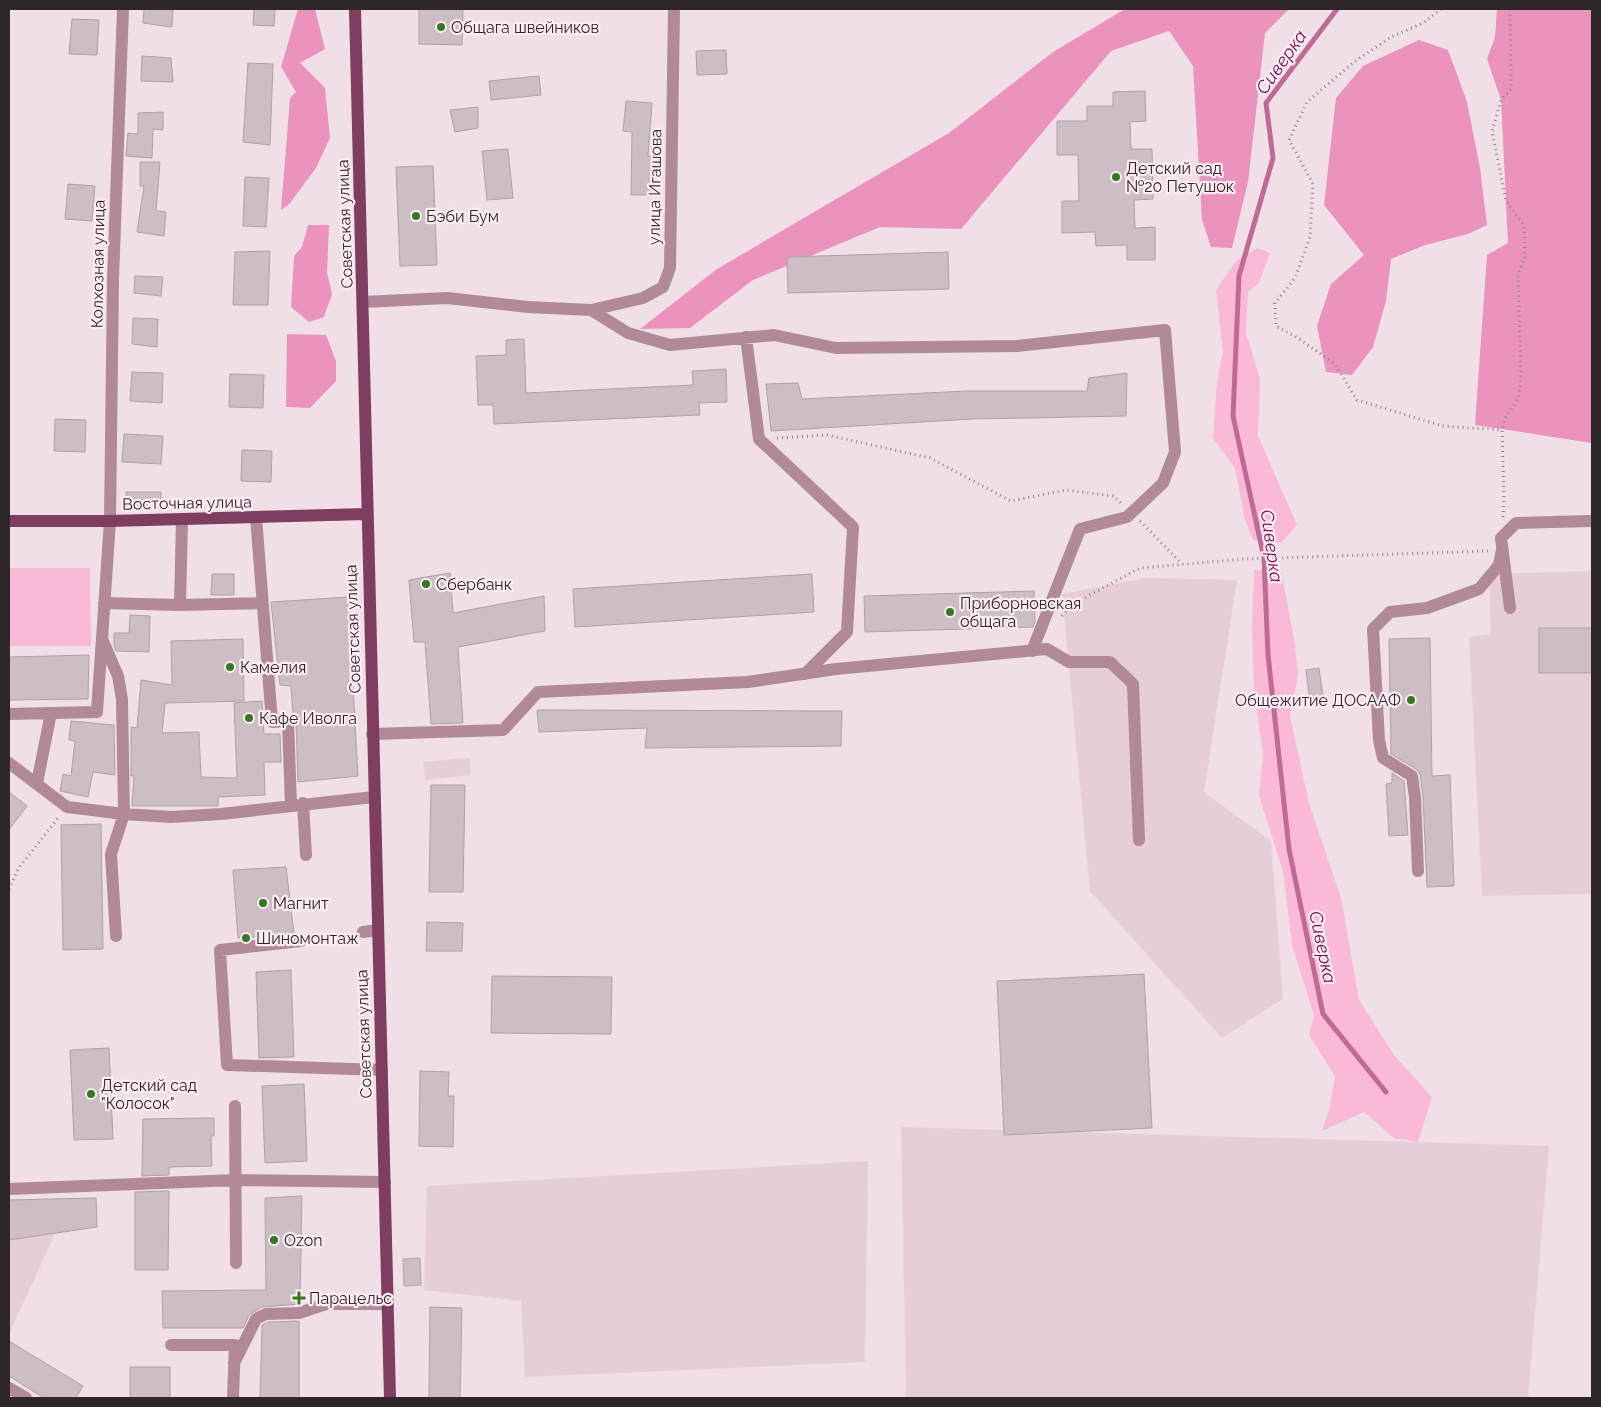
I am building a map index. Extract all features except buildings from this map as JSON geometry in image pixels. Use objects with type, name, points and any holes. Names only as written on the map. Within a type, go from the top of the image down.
[{"type":"main road","name":"Советская улица","points":[[355,9],[363,302],[366,514],[390,1398]]},
{"type":"main road","name":"Восточная улица","points":[[9,521],[110,521],[366,514]]},
{"type":"street","name":"Колхозная улица","points":[[51,713],[97,712],[110,521],[113,279],[123,9]]},
{"type":"street","name":"улица Игашова","points":[[591,310],[643,298],[663,287],[670,268],[674,9]]},
{"type":"street","points":[[363,302],[447,298],[528,307],[591,310],[628,333],[670,344],[774,335],[836,348],[1016,346],[1165,330],[1175,452],[1163,483],[1127,517],[1080,530],[1032,651]]},
{"type":"street","points":[[746,338],[759,438],[853,527],[847,632],[805,674]]},
{"type":"street","points":[[256,517],[272,722],[288,721],[297,804],[306,855]]},
{"type":"street","points":[[180,605],[182,519]]},
{"type":"street","points":[[1418,871],[1415,797],[1412,776],[1383,758],[1378,740],[1373,629],[1390,612],[1427,608],[1479,589],[1499,565],[1501,544],[1516,523],[1592,521]]},
{"type":"street","points":[[1501,544],[1510,608]]},
{"type":"street","points":[[104,603],[180,605],[262,603]]},
{"type":"street","points":[[102,637],[118,676],[122,699],[124,814],[111,854],[116,936]]},
{"type":"street","points":[[372,734],[503,730],[538,692],[748,682],[805,674],[1047,649],[1069,662],[1110,662],[1133,684],[1139,840]]},
{"type":"street","points":[[9,714],[51,713],[36,783]]},
{"type":"street","points":[[9,763],[67,806],[124,814],[171,817],[374,797]]},
{"type":"street","points":[[363,932],[378,930]]},
{"type":"street","points":[[301,941],[220,950],[227,1065],[382,1070]]},
{"type":"street","points":[[235,1106],[236,1263]]},
{"type":"street","points":[[9,1189],[236,1180],[385,1182]]},
{"type":"street","points":[[234,1363],[256,1319],[266,1314],[299,1313],[326,1304],[388,1304]]},
{"type":"street","points":[[171,1345],[235,1345],[233,1398]]},
{"type":"street","points":[[9,1388],[26,1398]]},
{"type":"path","points":[[1442,9],[1423,23],[1391,36],[1354,62],[1307,102],[1289,140],[1313,184],[1310,236],[1295,278],[1275,303],[1276,326],[1298,338],[1335,364],[1357,400],[1443,426],[1502,430]]},
{"type":"path","points":[[1061,618],[1073,604],[1140,568],[1244,559],[1501,544],[1504,500],[1502,430],[1505,418],[1518,399],[1521,378],[1518,276],[1525,257],[1524,225],[1506,200],[1492,131],[1501,100],[1511,89],[1510,9]]},
{"type":"path","points":[[759,438],[827,435],[930,458],[1011,501],[1066,490],[1113,496],[1132,512],[1182,564]]},
{"type":"path","points":[[9,889],[18,869],[67,806]]},
{"type":"shaded area","points":[[298,9],[315,9],[325,49],[300,63],[325,88],[330,138],[316,168],[290,203],[281,210],[290,98],[296,92],[281,67]]},
{"type":"shaded area","points":[[1125,9],[1289,9],[1265,33],[1248,182],[1232,248],[1211,247],[1202,220],[1193,66],[1169,31],[1111,51],[961,229],[880,227],[753,280],[690,328],[640,329],[717,269],[949,133],[1053,52]]},
{"type":"shaded area","points":[[1497,9],[1592,9],[1592,443],[1475,425],[1487,255],[1508,243],[1501,100],[1487,59],[1495,37]]},
{"type":"shaded area","points":[[1419,40],[1448,50],[1467,102],[1480,168],[1487,225],[1468,234],[1425,245],[1391,259],[1386,301],[1373,347],[1352,375],[1326,372],[1317,326],[1331,284],[1364,255],[1324,205],[1336,98],[1363,66]]},
{"type":"shaded area","points":[[308,225],[329,225],[327,273],[332,294],[324,317],[309,322],[291,307],[294,256],[302,247]]},
{"type":"shaded area","points":[[1257,248],[1270,253],[1259,283],[1248,292],[1246,333],[1260,379],[1258,436],[1297,525],[1281,543],[1253,540],[1245,520],[1235,468],[1213,438],[1217,381],[1223,352],[1216,290],[1236,261]]},
{"type":"shaded area","points":[[287,334],[326,335],[336,361],[336,381],[310,408],[286,407]]},
{"type":"shaded area","points":[[9,568],[90,568],[91,646],[9,646]]},
{"type":"shaded area","points":[[1254,570],[1281,571],[1295,644],[1298,675],[1290,716],[1309,803],[1341,898],[1359,1000],[1394,1055],[1432,1097],[1418,1142],[1394,1138],[1364,1112],[1322,1131],[1329,1110],[1335,1076],[1309,1035],[1314,1015],[1292,945],[1283,871],[1259,796],[1263,754],[1254,691],[1252,629]]},
{"type":"shaded area","points":[[1592,571],[1592,894],[1482,896],[1469,637],[1491,634],[1489,574]]},
{"type":"shaded area","points":[[1145,578],[1237,580],[1204,792],[1271,841],[1283,999],[1222,1038],[1090,891],[1062,594]]},
{"type":"shaded area","points":[[470,758],[471,775],[425,780],[423,762]]},
{"type":"shaded area","points":[[901,1127],[1549,1146],[1528,1398],[906,1398]]},
{"type":"shaded area","points":[[868,1161],[865,1362],[525,1377],[521,1301],[424,1290],[427,1186]]},
{"type":"shaded area","points":[[9,1199],[60,1223],[9,1334]]},
{"type":"waterway","name":"Сиверка","points":[[1337,9],[1266,103],[1273,158],[1239,276],[1233,416],[1264,558],[1268,655],[1289,849],[1323,1014],[1386,1092]]},
{"type":"place","name":"Общага швейников","points":[[441,27]]},
{"type":"place","name":"Детский сад №20 Петушок","points":[[1116,177]]},
{"type":"place","name":"Бэби Бум","points":[[416,216]]},
{"type":"place","name":"Сбербанк","points":[[426,584]]},
{"type":"place","name":"Приборновская общага","points":[[950,612]]},
{"type":"place","name":"Камелия","points":[[230,667]]},
{"type":"place","name":"Общежитие ДОСААФ","points":[[1411,700]]},
{"type":"place","name":"Кафе Иволга","points":[[249,718]]},
{"type":"place","name":"Магнит","points":[[263,903]]},
{"type":"place","name":"Шиномонтаж","points":[[246,938]]},
{"type":"place","name":"Детский сад \"Колосок\"","points":[[91,1094]]},
{"type":"place","name":"Ozon","points":[[274,1240]]},
{"type":"place","name":"Парацельс","points":[[299,1298]]}]
